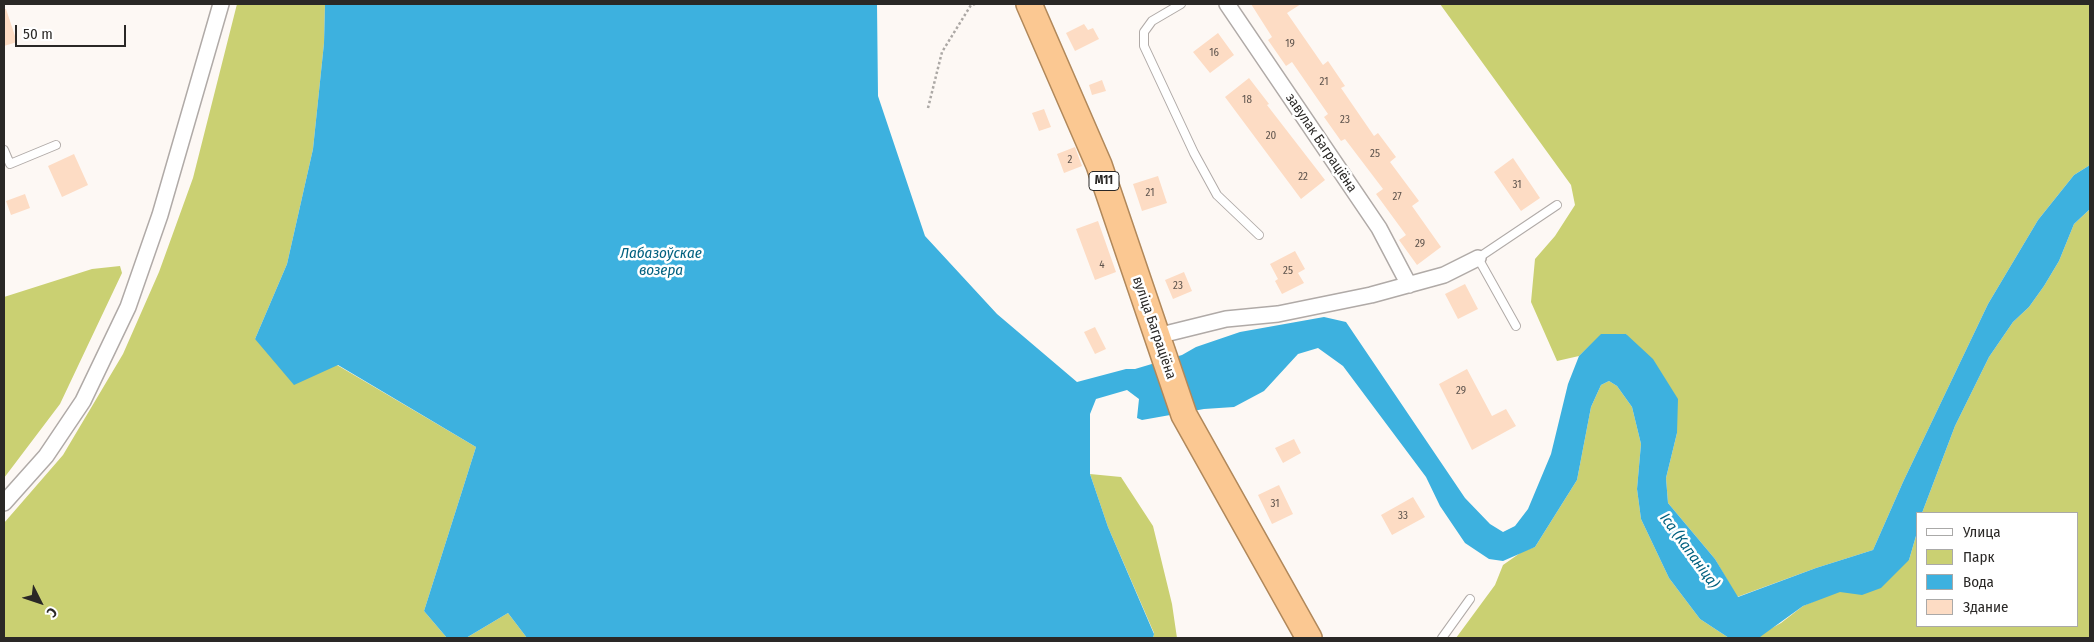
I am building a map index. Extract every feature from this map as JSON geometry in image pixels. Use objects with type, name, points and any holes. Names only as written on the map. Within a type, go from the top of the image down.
[{"type":"highway","name":"вуліца Баграціёна","points":[[1029,4],[1099,165],[1184,415],[1309,638]]},
{"type":"street","points":[[4,503],[46,456],[83,401],[128,307],[160,215],[221,4]]},
{"type":"street","name":"завулак Баграціёна","points":[[1227,4],[1379,228],[1409,285]]},
{"type":"street","points":[[1160,347],[1226,319],[1278,314],[1409,285],[1444,274],[1478,258]]},
{"type":"lane","points":[[1181,4],[1152,21],[1144,32],[1144,46],[1194,153],[1217,195],[1259,235]]},
{"type":"lane","points":[[4,150],[10,164],[56,145]]},
{"type":"lane","points":[[1516,326],[1478,258],[1557,205]]},
{"type":"lane","points":[[1442,638],[1470,599]]},
{"type":"path","points":[[928,108],[942,52],[971,5],[975,4]]},
{"type":"green space","points":[[237,4],[325,4],[324,43],[313,149],[287,264],[255,339],[337,365],[476,447],[424,611],[447,638],[4,638],[4,523],[63,455],[123,354],[159,272],[193,178]]},
{"type":"green space","points":[[1440,4],[2090,4],[2090,165],[2074,175],[2038,220],[1988,304],[1903,482],[1873,550],[1816,568],[1737,597],[1715,559],[1668,503],[1666,478],[1677,433],[1626,334],[1602,334],[1579,356],[1557,361],[1531,302],[1535,259],[1555,236],[1575,205],[1571,185]]},
{"type":"green space","points":[[2090,209],[2090,638],[1754,638],[1781,623],[1803,606],[1909,560],[1916,536],[1916,627],[2079,627],[2079,512],[1922,512],[1955,426],[1989,357],[2013,322],[2029,307],[2044,286],[2059,261],[2074,224]]},
{"type":"green space","points":[[120,266],[122,273],[60,404],[4,478],[4,297],[92,269]]},
{"type":"green space","points":[[1609,381],[1617,386],[1632,407],[1641,444],[1637,489],[1641,519],[1669,578],[1700,619],[1729,638],[1456,638],[1495,585],[1503,565],[1523,551],[1535,547],[1577,480],[1591,407],[1601,385]]},
{"type":"green space","points":[[1090,474],[1121,477],[1153,526],[1172,604],[1177,638],[1153,638],[1154,633],[1108,527]]},
{"type":"green space","points":[[508,613],[527,638],[466,638]]},
{"type":"water","name":"Лабазоўскае возера","points":[[325,4],[877,4],[878,96],[925,236],[997,314],[1077,382],[1126,369],[1135,369],[1182,355],[1196,347],[1240,332],[1324,317],[1346,322],[1465,498],[1490,524],[1503,532],[1515,526],[1528,509],[1551,454],[1568,384],[1579,356],[1601,334],[1626,334],[1653,359],[1678,399],[1677,433],[1666,478],[1668,503],[1715,559],[1738,597],[1816,568],[1873,550],[1903,482],[1988,304],[2038,220],[2074,175],[2090,165],[2090,209],[2074,224],[2059,261],[2044,286],[2029,307],[2013,322],[1989,357],[1955,426],[1922,512],[1916,512],[1916,536],[1909,560],[1881,588],[1862,595],[1840,592],[1803,606],[1760,637],[1729,638],[1700,619],[1669,578],[1641,519],[1637,489],[1641,444],[1632,407],[1617,386],[1609,381],[1601,385],[1591,407],[1577,480],[1535,547],[1503,561],[1489,559],[1465,543],[1440,506],[1426,477],[1343,366],[1318,348],[1298,354],[1264,391],[1234,407],[1204,409],[1142,420],[1137,418],[1139,399],[1127,390],[1096,399],[1090,414],[1090,474],[1108,527],[1154,634],[1153,638],[527,638],[508,613],[466,638],[447,638],[424,611],[476,447],[338,365],[294,385],[255,339],[287,264],[313,149],[324,43]]},
{"type":"building","points":[[1251,4],[1301,4],[1287,13],[1323,65],[1328,61],[1345,86],[1341,88],[1374,136],[1378,133],[1396,157],[1390,162],[1419,201],[1412,206],[1441,247],[1417,265],[1399,240],[1406,235],[1376,194],[1383,189],[1345,139],[1341,141],[1324,117],[1328,114],[1292,62],[1286,66],[1268,40],[1272,37]]},
{"type":"building","points":[[4,9],[6,9],[17,42],[4,46]]},
{"type":"building","points":[[1084,24],[1088,30],[1093,28],[1099,39],[1075,51],[1066,33]]},
{"type":"building","points":[[1218,33],[1234,55],[1210,73],[1193,52]]},
{"type":"building","points":[[1249,78],[1269,104],[1267,105],[1325,180],[1301,199],[1225,97]]},
{"type":"building","points":[[1102,80],[1106,91],[1092,95],[1089,85]]},
{"type":"building","points":[[1044,109],[1051,127],[1039,131],[1032,113]]},
{"type":"building","points":[[1075,147],[1082,166],[1064,173],[1057,154]]},
{"type":"building","points":[[74,154],[88,185],[62,197],[48,166]]},
{"type":"building","points":[[1513,158],[1540,198],[1521,211],[1494,172]]},
{"type":"building","points":[[1158,176],[1167,203],[1142,211],[1133,184]]},
{"type":"building","points":[[25,194],[30,208],[11,215],[6,201]]},
{"type":"building","points":[[1098,221],[1116,272],[1095,280],[1076,229]]},
{"type":"building","points":[[1295,251],[1305,269],[1298,273],[1304,283],[1282,294],[1275,281],[1278,279],[1270,264]]},
{"type":"building","points":[[1184,272],[1192,291],[1173,299],[1165,280]]},
{"type":"building","points":[[1465,284],[1478,309],[1458,319],[1445,294]]},
{"type":"building","points":[[1095,327],[1106,349],[1095,354],[1084,332]]},
{"type":"building","points":[[1467,369],[1492,416],[1506,409],[1516,426],[1472,450],[1439,384]]},
{"type":"building","points":[[1294,439],[1301,453],[1283,463],[1275,448]]},
{"type":"building","points":[[1279,485],[1293,514],[1272,524],[1258,495]]},
{"type":"building","points":[[1413,497],[1425,517],[1392,535],[1381,515]]},
{"type":"water label","name":"Іса (Капаніца)","points":[[1689,551]]}]
